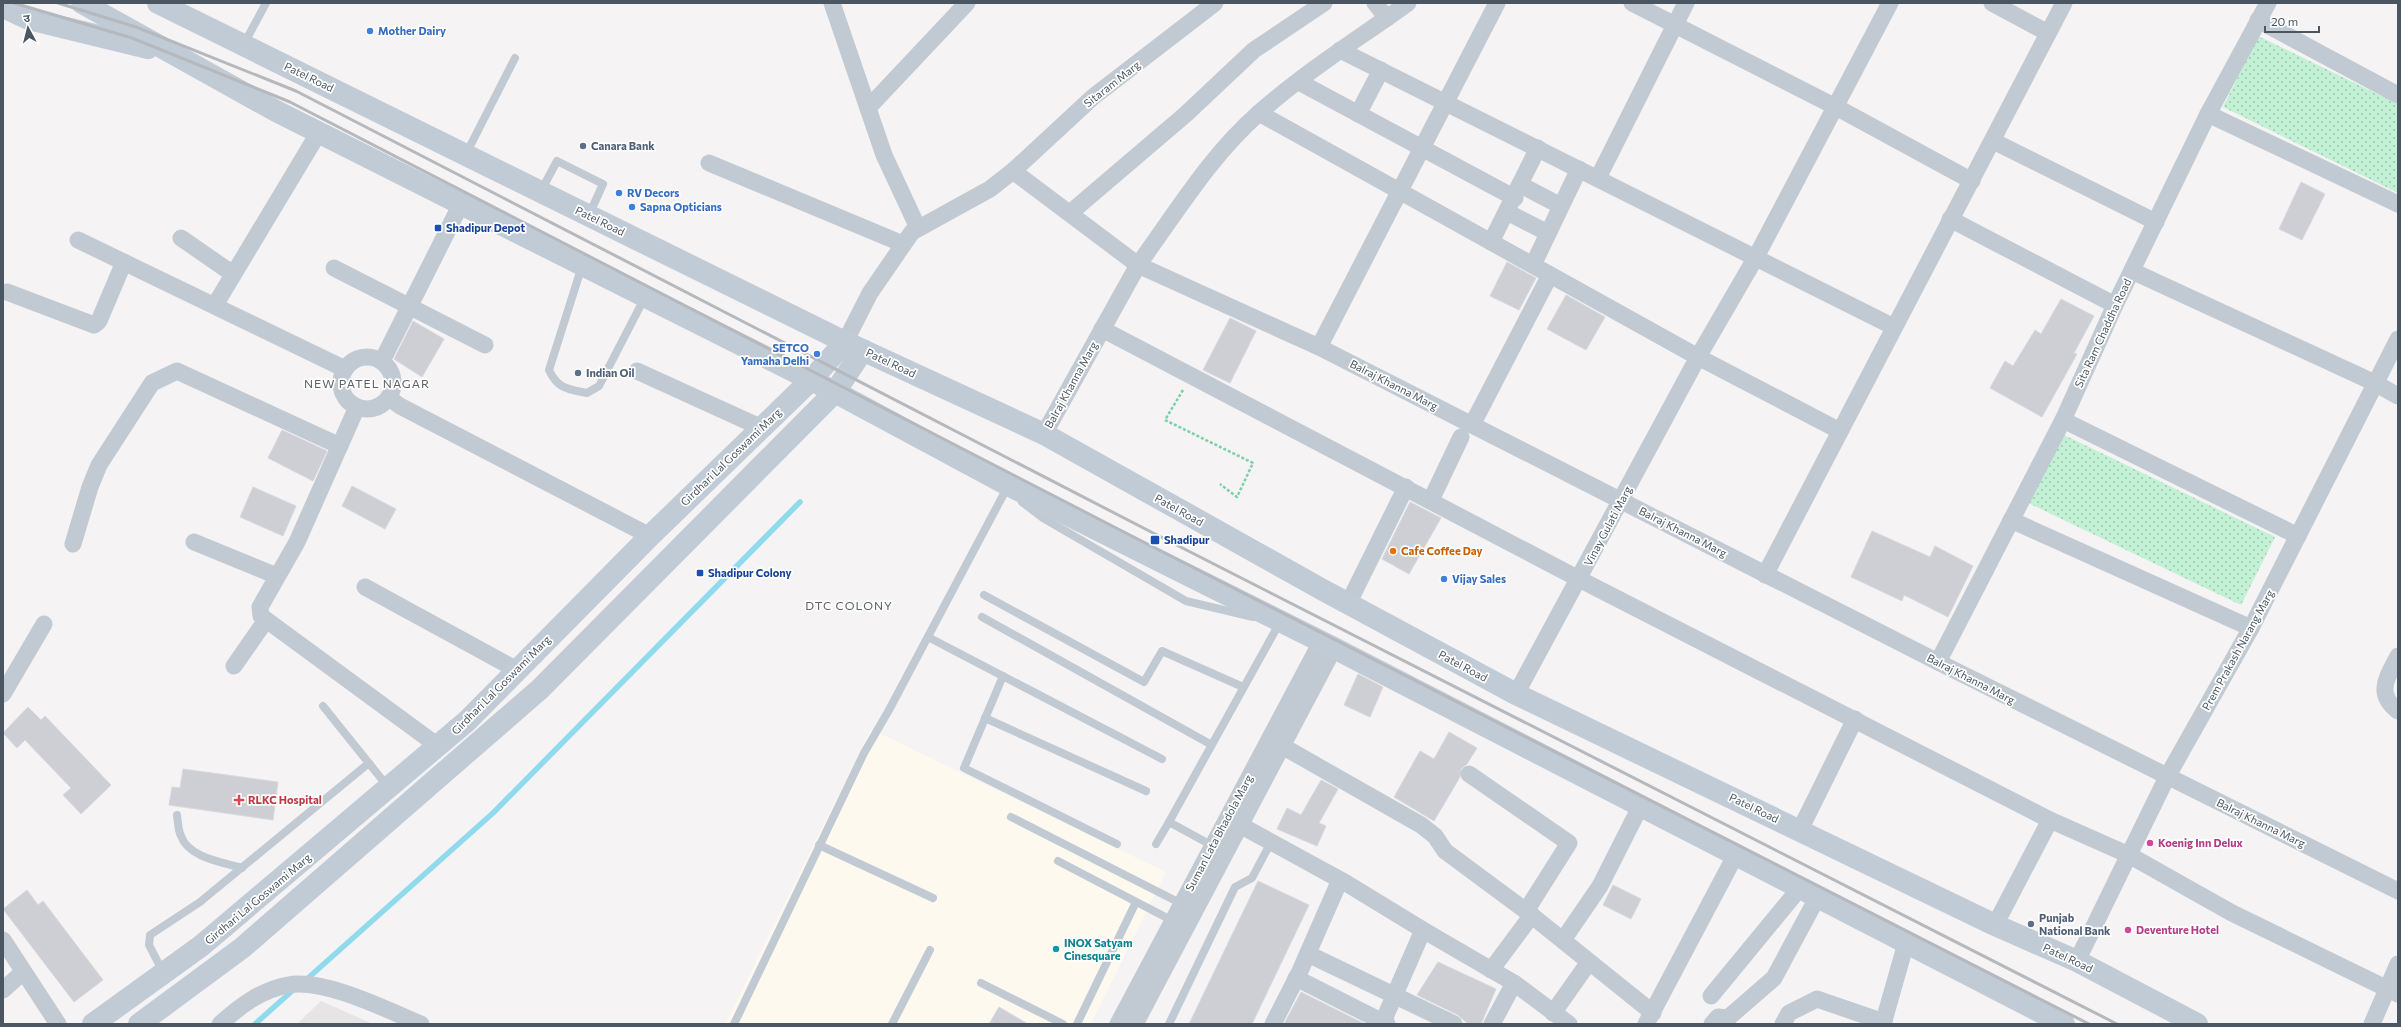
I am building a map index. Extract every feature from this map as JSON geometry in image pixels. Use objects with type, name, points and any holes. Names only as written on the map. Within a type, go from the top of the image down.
[{"type":"main road","points":[[82,3],[175,55],[319,132],[835,392],[1008,485],[1327,645],[2064,1024]]},
{"type":"main road","name":"Patel Road","points":[[158,3],[178,10],[244,45],[854,346],[1044,434],[1348,604],[1516,694],[1995,925],[2077,961],[2197,1024]]},
{"type":"main road","points":[[3,7],[29,19],[175,55]]},
{"type":"main road","points":[[139,1024],[242,948],[540,689],[835,392],[854,346]]},
{"type":"main road","name":"Girdhari Lal Goswami Marg","points":[[93,1024],[201,946],[467,721],[650,536],[811,380],[854,346]]},
{"type":"street","points":[[832,3],[884,155],[918,228]]},
{"type":"street","points":[[868,108],[967,3]]},
{"type":"street","name":"Sitaram Marg","points":[[854,346],[870,293],[903,244],[918,228],[990,189],[1013,171],[1093,97],[1215,3]]},
{"type":"street","points":[[1070,213],[1186,114],[1254,50],[1324,3]]},
{"type":"street","points":[[1375,3],[1387,18]]},
{"type":"street","points":[[1013,171],[1138,265],[1212,162],[1259,113],[1340,50],[1408,3]]},
{"type":"street","points":[[1319,347],[1447,103],[1497,3]]},
{"type":"street","points":[[1632,3],[1674,26],[1836,107],[1972,181]]},
{"type":"street","points":[[1598,178],[1686,3]]},
{"type":"street","name":"Vinay Gulati Marg","points":[[1516,694],[1698,357],[1756,257],[1890,3]]},
{"type":"street","points":[[1992,3],[2048,33]]},
{"type":"street","points":[[1766,574],[2064,3]]},
{"type":"street","name":"Sita Ram Chaddha Road","points":[[1938,662],[2063,420],[2115,305],[2208,114],[2268,3]]},
{"type":"street","points":[[2258,20],[2398,95]]},
{"type":"street","points":[[1340,50],[1894,327]]},
{"type":"street","points":[[1358,114],[1381,70]]},
{"type":"street","points":[[1299,82],[1514,198],[1548,233]]},
{"type":"street","points":[[1259,113],[1698,357],[1840,431]]},
{"type":"street","points":[[2208,114],[2398,204]]},
{"type":"street","points":[[215,305],[319,132]]},
{"type":"street","points":[[1993,141],[2156,222]]},
{"type":"street","points":[[1491,242],[1538,148]]},
{"type":"street","points":[[709,163],[903,244]]},
{"type":"street","points":[[1532,265],[1579,169]]},
{"type":"street","points":[[1514,198],[1561,206]]},
{"type":"street","points":[[382,361],[461,204]]},
{"type":"street","points":[[1950,219],[2115,305]]},
{"type":"street","points":[[181,238],[234,274]]},
{"type":"street","points":[[78,240],[346,369]]},
{"type":"street","points":[[7,292],[94,325],[99,320],[124,262]]},
{"type":"street","name":"Balraj Khanna Marg","points":[[1044,434],[1138,265],[1319,347],[1467,431],[1621,501],[1938,662],[2398,891]]},
{"type":"street","points":[[334,268],[485,345]]},
{"type":"street","points":[[2132,271],[2375,383],[2398,396]]},
{"type":"street","points":[[1431,500],[1550,275]]},
{"type":"street","points":[[1102,329],[1406,486],[1579,579],[2050,820],[2128,856],[2232,913],[2393,992]]},
{"type":"street","name":"Prem Prakash Narang Marg","points":[[2077,961],[2168,777],[2251,628],[2398,339]]},
{"type":"street","points":[[367,357],[382,361],[392,375],[394,383],[389,398],[375,408],[357,407],[351,403],[342,391],[341,383],[346,369],[358,358],[367,357]]},
{"type":"street","points":[[73,544],[90,487],[99,465],[152,383],[177,371],[340,446]]},
{"type":"street","points":[[637,371],[762,428]]},
{"type":"street","points":[[389,398],[400,406],[650,536]]},
{"type":"street","points":[[357,407],[297,542],[260,607],[261,616],[438,746]]},
{"type":"street","points":[[2063,420],[2298,536]]},
{"type":"street","points":[[1348,604],[1406,486]]},
{"type":"street","points":[[2011,520],[2251,628]]},
{"type":"street","points":[[194,542],[278,576]]},
{"type":"street","points":[[365,587],[517,670]]},
{"type":"street","points":[[234,666],[266,620]]},
{"type":"street","points":[[3,694],[44,624]]},
{"type":"street","name":"Suman Lata Bhadola Marg","points":[[1135,1024],[1282,746],[1327,645]]},
{"type":"street","name":"Suman Lata Bhadola Marg","points":[[1118,1024],[1213,846],[1327,645]]},
{"type":"street","points":[[2398,656],[2388,675],[2385,692],[2389,704],[2398,711]]},
{"type":"street","points":[[1800,830],[1855,719]]},
{"type":"street","points":[[1282,746],[1421,825],[1435,836],[1445,850],[1529,913],[1589,962],[1650,1019],[1735,856]]},
{"type":"street","points":[[1469,774],[1569,843],[1529,913],[1491,970]]},
{"type":"street","points":[[1563,940],[1600,886],[1640,807]]},
{"type":"street","points":[[1995,925],[2050,820]]},
{"type":"street","points":[[1240,825],[1340,880],[1514,983],[1569,1024]]},
{"type":"street","points":[[1273,1024],[1308,954],[1340,880]]},
{"type":"street","points":[[1711,996],[1808,893]]},
{"type":"street","points":[[1712,1024],[1718,1017],[1728,1018],[1774,978],[1808,893]]},
{"type":"street","points":[[1296,978],[1384,1023],[1394,996],[1423,930]]},
{"type":"street","points":[[3,940],[58,1024]]},
{"type":"street","points":[[1783,1024],[1789,1013],[1817,999],[1884,1023],[1906,943]]},
{"type":"street","points":[[1308,954],[1454,1024]]},
{"type":"street","points":[[1553,1012],[1589,962]]},
{"type":"street","points":[[2372,1024],[2393,992],[2398,964]]},
{"type":"street","points":[[3,990],[23,972]]},
{"type":"street","points":[[1492,1024],[1514,983]]},
{"type":"street","points":[[220,1024],[244,1004],[261,994],[288,984],[310,984],[334,990],[421,1024]]},
{"type":"lane","points":[[244,45],[266,3]]},
{"type":"lane","points":[[466,154],[515,58]]},
{"type":"lane","points":[[541,192],[558,161],[602,184],[589,216]]},
{"type":"lane","points":[[583,265],[549,370],[555,382],[566,389],[587,393],[599,386],[645,296]]},
{"type":"lane","points":[[734,1024],[864,753],[928,637],[1008,485]]},
{"type":"lane","points":[[984,595],[1144,682],[1162,651],[1243,687]]},
{"type":"lane","points":[[982,618],[1210,744]]},
{"type":"lane","points":[[1156,844],[1210,744],[1280,622]]},
{"type":"lane","points":[[928,637],[1162,759]]},
{"type":"lane","points":[[1003,676],[964,768],[1117,844]]},
{"type":"lane","points":[[323,706],[389,788]]},
{"type":"lane","points":[[985,718],[1146,791]]},
{"type":"lane","points":[[163,973],[149,945],[150,934],[200,902],[369,763]]},
{"type":"lane","points":[[177,815],[181,837],[188,848],[203,857],[242,868]]},
{"type":"lane","points":[[1011,817],[1182,904]]},
{"type":"lane","points":[[1169,822],[1213,846]]},
{"type":"lane","points":[[1168,1024],[1235,887],[1252,878],[1271,842]]},
{"type":"lane","points":[[819,845],[933,898]]},
{"type":"lane","points":[[1058,861],[1173,921]]},
{"type":"lane","points":[[1077,1024],[1136,902]]},
{"type":"lane","points":[[892,1024],[930,950]]},
{"type":"lane","points":[[981,982],[1062,1024]]},
{"type":"path","points":[[1191,376],[1165,420],[1253,462],[1237,497],[1220,484]]},
{"type":"shaded area","points":[[871,729],[1166,872],[1091,1024],[725,1024]]},
{"type":"shaded area","points":[[321,1001],[373,1024],[297,1024]]},
{"type":"green space","points":[[2258,36],[2398,104],[2398,193],[2223,107]]},
{"type":"green space","points":[[2058,432],[2275,537],[2241,605],[2024,501]]},
{"type":"building","points":[[2301,182],[2325,194],[2302,240],[2279,229]]},
{"type":"building","points":[[1507,262],[1536,278],[1519,310],[1490,296]]},
{"type":"building","points":[[1566,295],[1605,317],[1586,350],[1547,329]]},
{"type":"building","points":[[2061,299],[2094,316],[2074,353],[2077,354],[2042,417],[1990,388],[2005,361],[2013,366],[2035,330],[2041,334]]},
{"type":"building","points":[[1230,318],[1256,331],[1230,383],[1203,370]]},
{"type":"building","points":[[413,321],[444,339],[422,377],[394,359]]},
{"type":"building","points":[[282,430],[327,451],[313,481],[268,458]]},
{"type":"building","points":[[352,486],[396,509],[385,529],[342,506]]},
{"type":"building","points":[[253,487],[296,506],[283,536],[240,517]]},
{"type":"building","points":[[1410,502],[1441,518],[1409,574],[1382,559]]},
{"type":"building","points":[[1872,531],[1930,557],[1935,546],[1973,566],[1948,617],[1904,595],[1902,601],[1851,577]]},
{"type":"building","points":[[1358,674],[1383,687],[1370,717],[1344,705]]},
{"type":"building","points":[[28,707],[41,720],[45,716],[111,785],[81,814],[63,795],[71,788],[25,740],[17,748],[3,733]]},
{"type":"building","points":[[1449,732],[1477,748],[1467,764],[1461,769],[1460,777],[1434,821],[1394,797],[1420,751],[1434,759]]},
{"type":"building","points":[[183,769],[278,782],[273,820],[169,805],[172,787],[180,788]]},
{"type":"building","points":[[1321,780],[1338,789],[1319,823],[1326,826],[1317,846],[1277,829],[1287,808],[1301,815]]},
{"type":"building","points":[[1258,881],[1309,905],[1252,1024],[1189,1024]]},
{"type":"building","points":[[1613,885],[1641,899],[1631,919],[1603,905]]},
{"type":"building","points":[[27,890],[38,905],[43,901],[103,980],[74,1002],[3,909]]},
{"type":"building","points":[[1438,962],[1496,989],[1481,1024],[1468,1024],[1458,1015],[1417,995]]},
{"type":"building","points":[[1301,992],[1365,1024],[1284,1024]]},
{"type":"building","points":[[999,1007],[1028,1024],[989,1024]]},
{"type":"waterway","points":[[307,979],[493,813],[800,502]]},
{"type":"waterway","points":[[255,1024],[292,991]]},
{"type":"railway","points":[[14,3],[132,38],[290,102],[1151,546],[2089,1024]]},
{"type":"railway","points":[[58,3],[136,27],[296,91],[1157,535],[2117,1024]]},
{"type":"place","name":"Mother Dairy","points":[[370,31]]},
{"type":"place","name":"Canara Bank","points":[[583,146]]},
{"type":"place","name":"RV Decors","points":[[619,193]]},
{"type":"place","name":"Sapna Opticians","points":[[632,207]]},
{"type":"place","name":"Shadipur Depot","points":[[438,228]]},
{"type":"place","name":"SETCO Yamaha Delhi","points":[[817,354]]},
{"type":"place","name":"Indian Oil","points":[[578,373]]},
{"type":"place","name":"Shadipur","points":[[1155,540]]},
{"type":"place","name":"Cafe Coffee Day","points":[[1393,551]]},
{"type":"place","name":"Shadipur Colony","points":[[700,573]]},
{"type":"place","name":"Vijay Sales","points":[[1444,579]]},
{"type":"place","name":"RLKC Hospital","points":[[239,800]]},
{"type":"place","name":"Koenig Inn Delux","points":[[2150,843]]},
{"type":"place","name":"Punjab National Bank","points":[[2031,924]]},
{"type":"place","name":"Deventure Hotel","points":[[2128,930]]},
{"type":"place","name":"INOX Satyam Cinesquare","points":[[1056,949]]},
{"type":"district","name":"NEW PATEL NAGAR","points":[[367,384]]},
{"type":"district","name":"DTC COLONY","points":[[849,606]]}]
